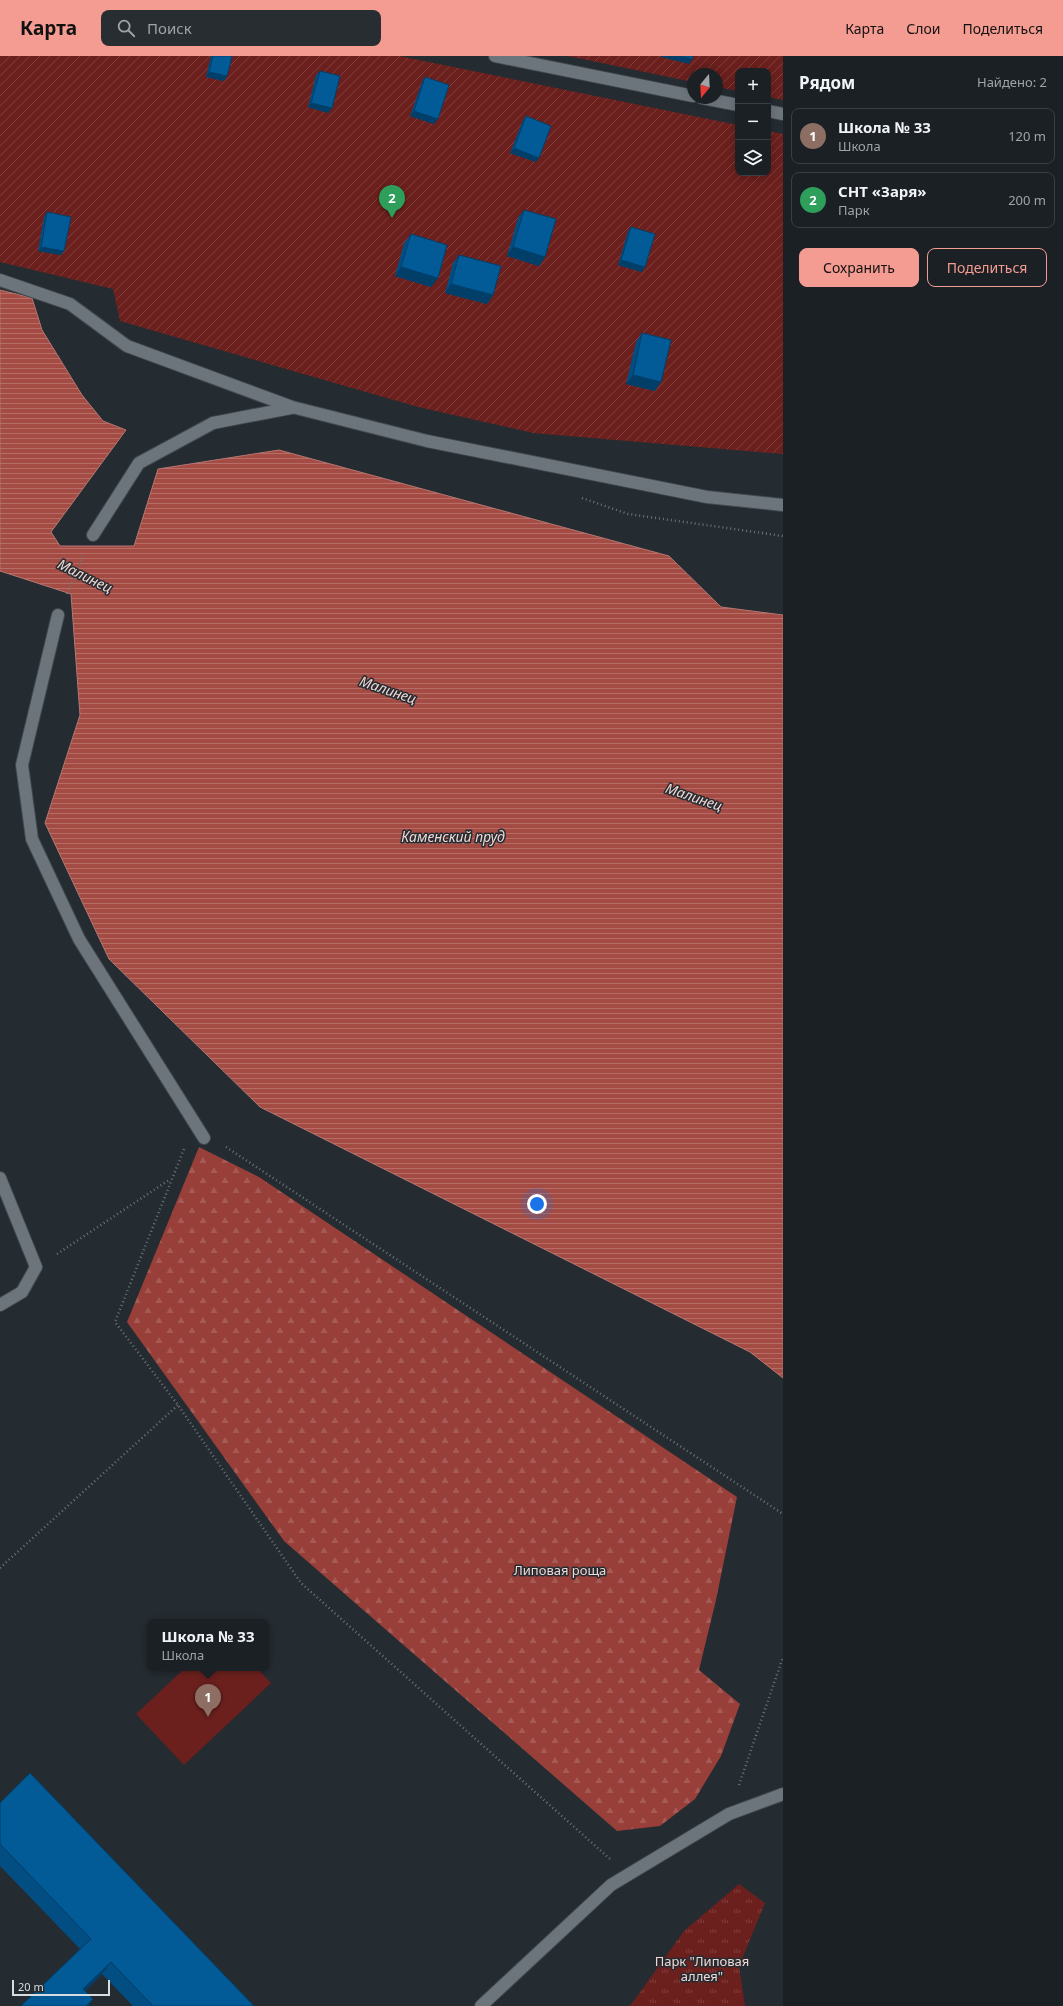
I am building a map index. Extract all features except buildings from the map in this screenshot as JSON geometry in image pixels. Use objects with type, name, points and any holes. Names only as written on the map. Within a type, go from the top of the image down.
[{"type":"street","points":[[495,56],[687,95]]},
{"type":"street","points":[[723,102],[735,104]]},
{"type":"street","points":[[771,112],[783,114]]},
{"type":"street","points":[[0,280],[70,304],[127,346],[292,407],[427,441],[676,491],[707,497],[783,505]]},
{"type":"street","points":[[93,535],[139,463],[213,423],[292,407]]},
{"type":"street","points":[[58,615],[22,765],[32,839],[79,939],[204,1138]]},
{"type":"street","points":[[0,1178],[36,1267],[22,1292],[0,1305]]},
{"type":"street","points":[[481,2006],[612,1885],[627,1874],[729,1814],[783,1794]]},
{"type":"path","points":[[58,615],[93,535]]},
{"type":"path","points":[[627,1874],[301,1583],[178,1405],[114,1322],[182,1151],[186,1146],[204,1138],[215,1141],[783,1514]]},
{"type":"path","points":[[36,1267],[170,1179]]},
{"type":"path","points":[[0,1568],[178,1405]]},
{"type":"path","points":[[729,1814],[783,1657]]},
{"type":"green space","points":[[0,56],[399,56],[735,124],[735,176],[771,176],[771,132],[783,134],[783,454],[533,433],[418,407],[120,321],[113,289],[0,262]]},
{"type":"green space","points":[[568,56],[783,56],[783,100],[771,98],[771,68],[735,68],[735,90],[723,88],[723,68],[687,68],[687,81]]},
{"type":"green space","name":"Липовая роща","points":[[199,1147],[259,1177],[737,1497],[716,1600],[699,1670],[740,1704],[721,1756],[695,1799],[660,1826],[617,1831],[284,1541],[127,1322]]},
{"type":"green space","points":[[182,1671],[260,1671],[271,1683],[184,1765],[136,1714]]},
{"type":"green space","name":"Парк \"Липовая аллея\"","points":[[739,1884],[765,1903],[739,1966],[745,2006],[630,2006],[684,1931]]},
{"type":"water","name":"Каменский пруд","points":[[0,290],[32,298],[42,330],[82,395],[103,421],[126,430],[51,532],[60,546],[134,546],[158,469],[279,450],[669,556],[721,607],[783,615],[783,1378],[750,1352],[260,1107],[109,959],[45,823],[80,715],[71,594],[0,571]]},
{"type":"place","name":"СНТ «Заря»","points":[[392,218]]},
{"type":"place","name":"Школа № 33","points":[[208,1717]]},
{"type":"water label","name":"Малинец","points":[[85,576]]},
{"type":"water label","name":"Малинец","points":[[388,690]]},
{"type":"water label","name":"Малинец","points":[[694,797]]}]
